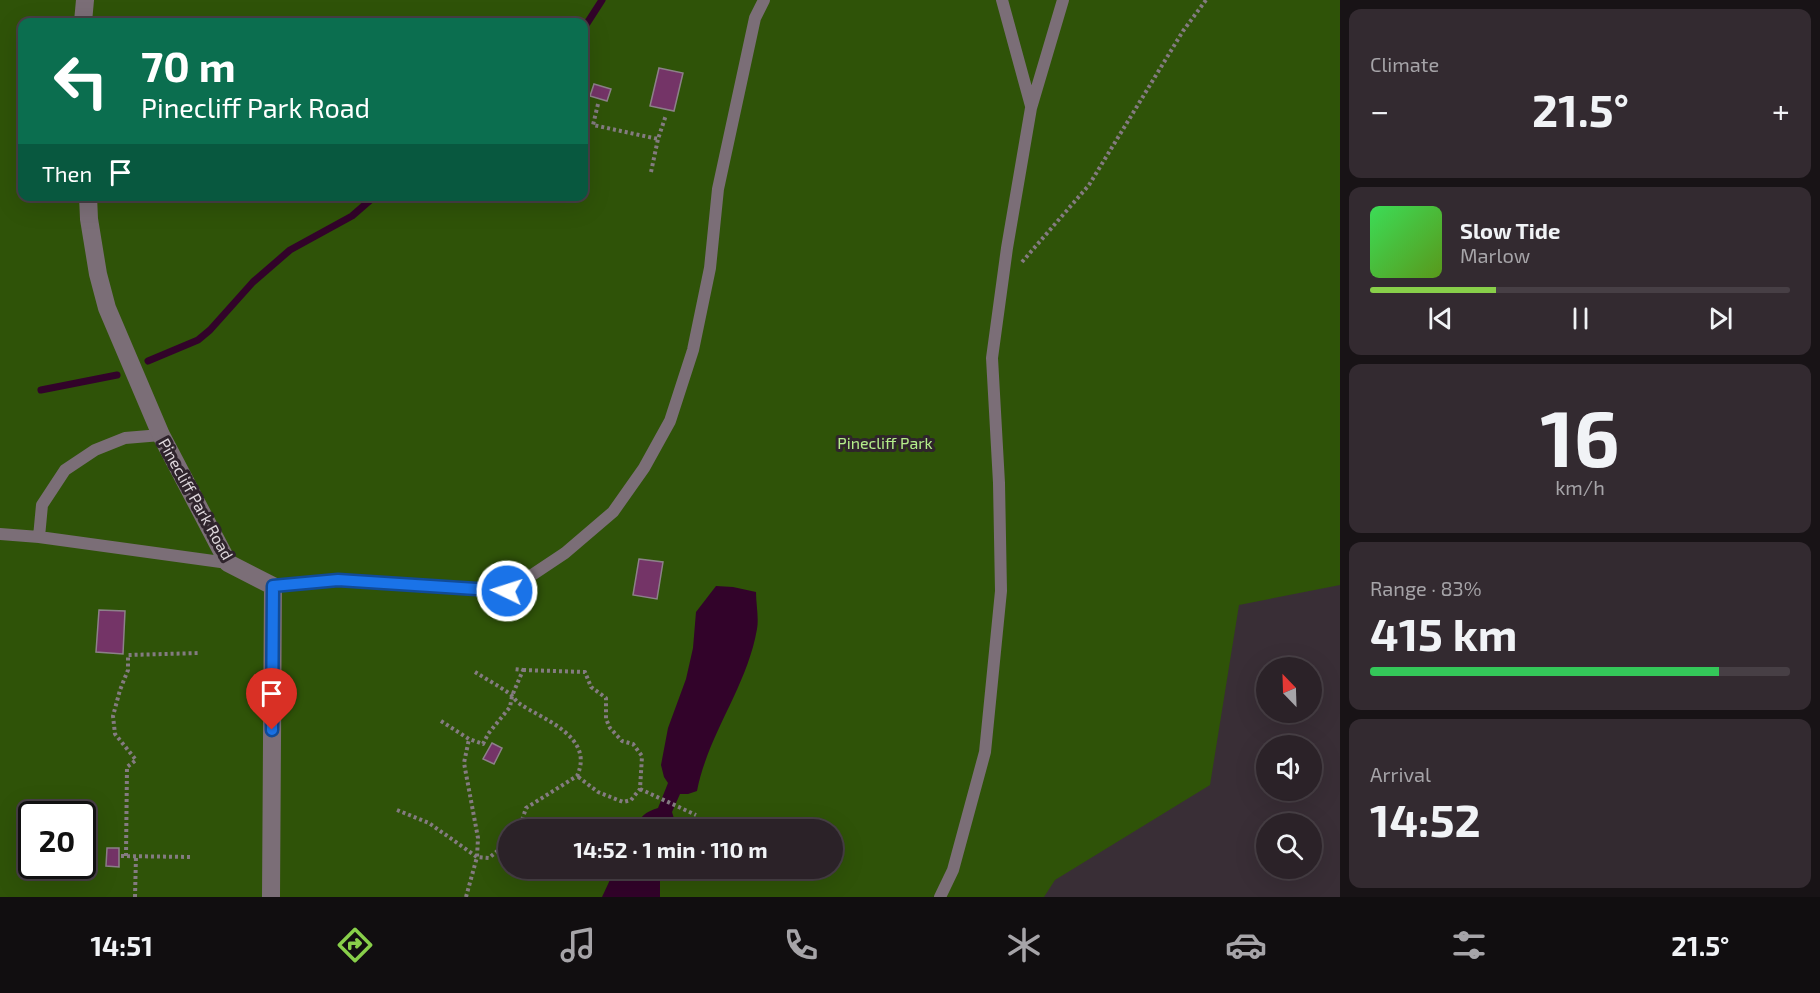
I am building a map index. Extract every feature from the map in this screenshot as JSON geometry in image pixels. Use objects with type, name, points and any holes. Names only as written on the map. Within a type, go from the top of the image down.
[{"type":"street","points":[[83,18],[85,0]]},
{"type":"street","name":"Pinecliff Park Road","points":[[88,201],[98,274],[107,308],[161,435],[228,564],[273,586]]},
{"type":"street","points":[[271,897],[273,586]]},
{"type":"lane","points":[[273,586],[338,580],[507,591],[564,553],[613,512],[644,468],[670,421],[693,350],[710,268],[718,189],[755,18],[765,0]]},
{"type":"lane","points":[[1002,0],[1031,108]]},
{"type":"lane","points":[[940,897],[953,870],[985,752],[1001,591],[999,483],[992,358],[1031,108],[1063,0]]},
{"type":"lane","points":[[39,537],[42,505],[65,470],[95,450],[125,438],[161,435]]},
{"type":"lane","points":[[0,534],[39,537],[228,564]]},
{"type":"path","points":[[1002,283],[1089,185],[1183,31],[1206,0]]},
{"type":"path","points":[[598,104],[593,125],[658,139]]},
{"type":"path","points":[[651,172],[666,115]]},
{"type":"path","points":[[191,857],[123,856],[127,767],[136,760],[115,734],[113,716],[128,670],[128,655],[199,653]]},
{"type":"path","points":[[513,669],[585,672],[591,687],[606,698],[606,719],[609,728],[622,741],[633,744],[642,756],[640,789],[631,800],[623,802],[598,792],[577,776]]},
{"type":"path","points":[[441,721],[469,739],[483,744],[497,720],[510,707],[523,669]]},
{"type":"path","points":[[475,672],[512,696],[517,703],[562,728],[573,740],[580,754],[577,776]]},
{"type":"path","points":[[466,897],[477,857],[478,838],[464,763],[469,739]]},
{"type":"path","points":[[522,819],[526,808],[577,776]]},
{"type":"path","points":[[640,789],[696,815]]},
{"type":"path","points":[[397,810],[429,823],[477,857],[489,858],[498,850]]},
{"type":"path","points":[[135,897],[136,856]]},
{"type":"green space","name":"Pinecliff Park","points":[[0,0],[1340,0],[1340,585],[1239,605],[1210,785],[1055,880],[1044,897],[0,897]]},
{"type":"shaded area","points":[[716,586],[756,592],[758,625],[752,650],[737,691],[702,770],[697,791],[680,794],[672,812],[674,819],[640,819],[643,815],[658,808],[668,783],[661,765],[668,728],[686,679],[693,648],[696,612]]},
{"type":"shaded area","points":[[610,879],[660,879],[660,897],[602,897]]},
{"type":"building","points":[[659,68],[683,73],[674,111],[650,106]]},
{"type":"building","points":[[594,84],[611,89],[607,101],[590,96]]},
{"type":"building","points":[[639,559],[663,562],[657,599],[633,595]]},
{"type":"building","points":[[99,610],[125,611],[123,654],[96,652]]},
{"type":"building","points":[[492,743],[502,748],[494,764],[483,759]]},
{"type":"building","points":[[107,848],[119,848],[119,867],[106,866]]},
{"type":"waterway","points":[[588,22],[602,0]]},
{"type":"waterway","points":[[148,361],[198,340],[210,330],[253,282],[290,250],[352,216],[369,201]]},
{"type":"waterway","points":[[41,390],[117,375]]},
{"type":"route","points":[[272,730],[273,586],[338,580],[507,591]]}]
